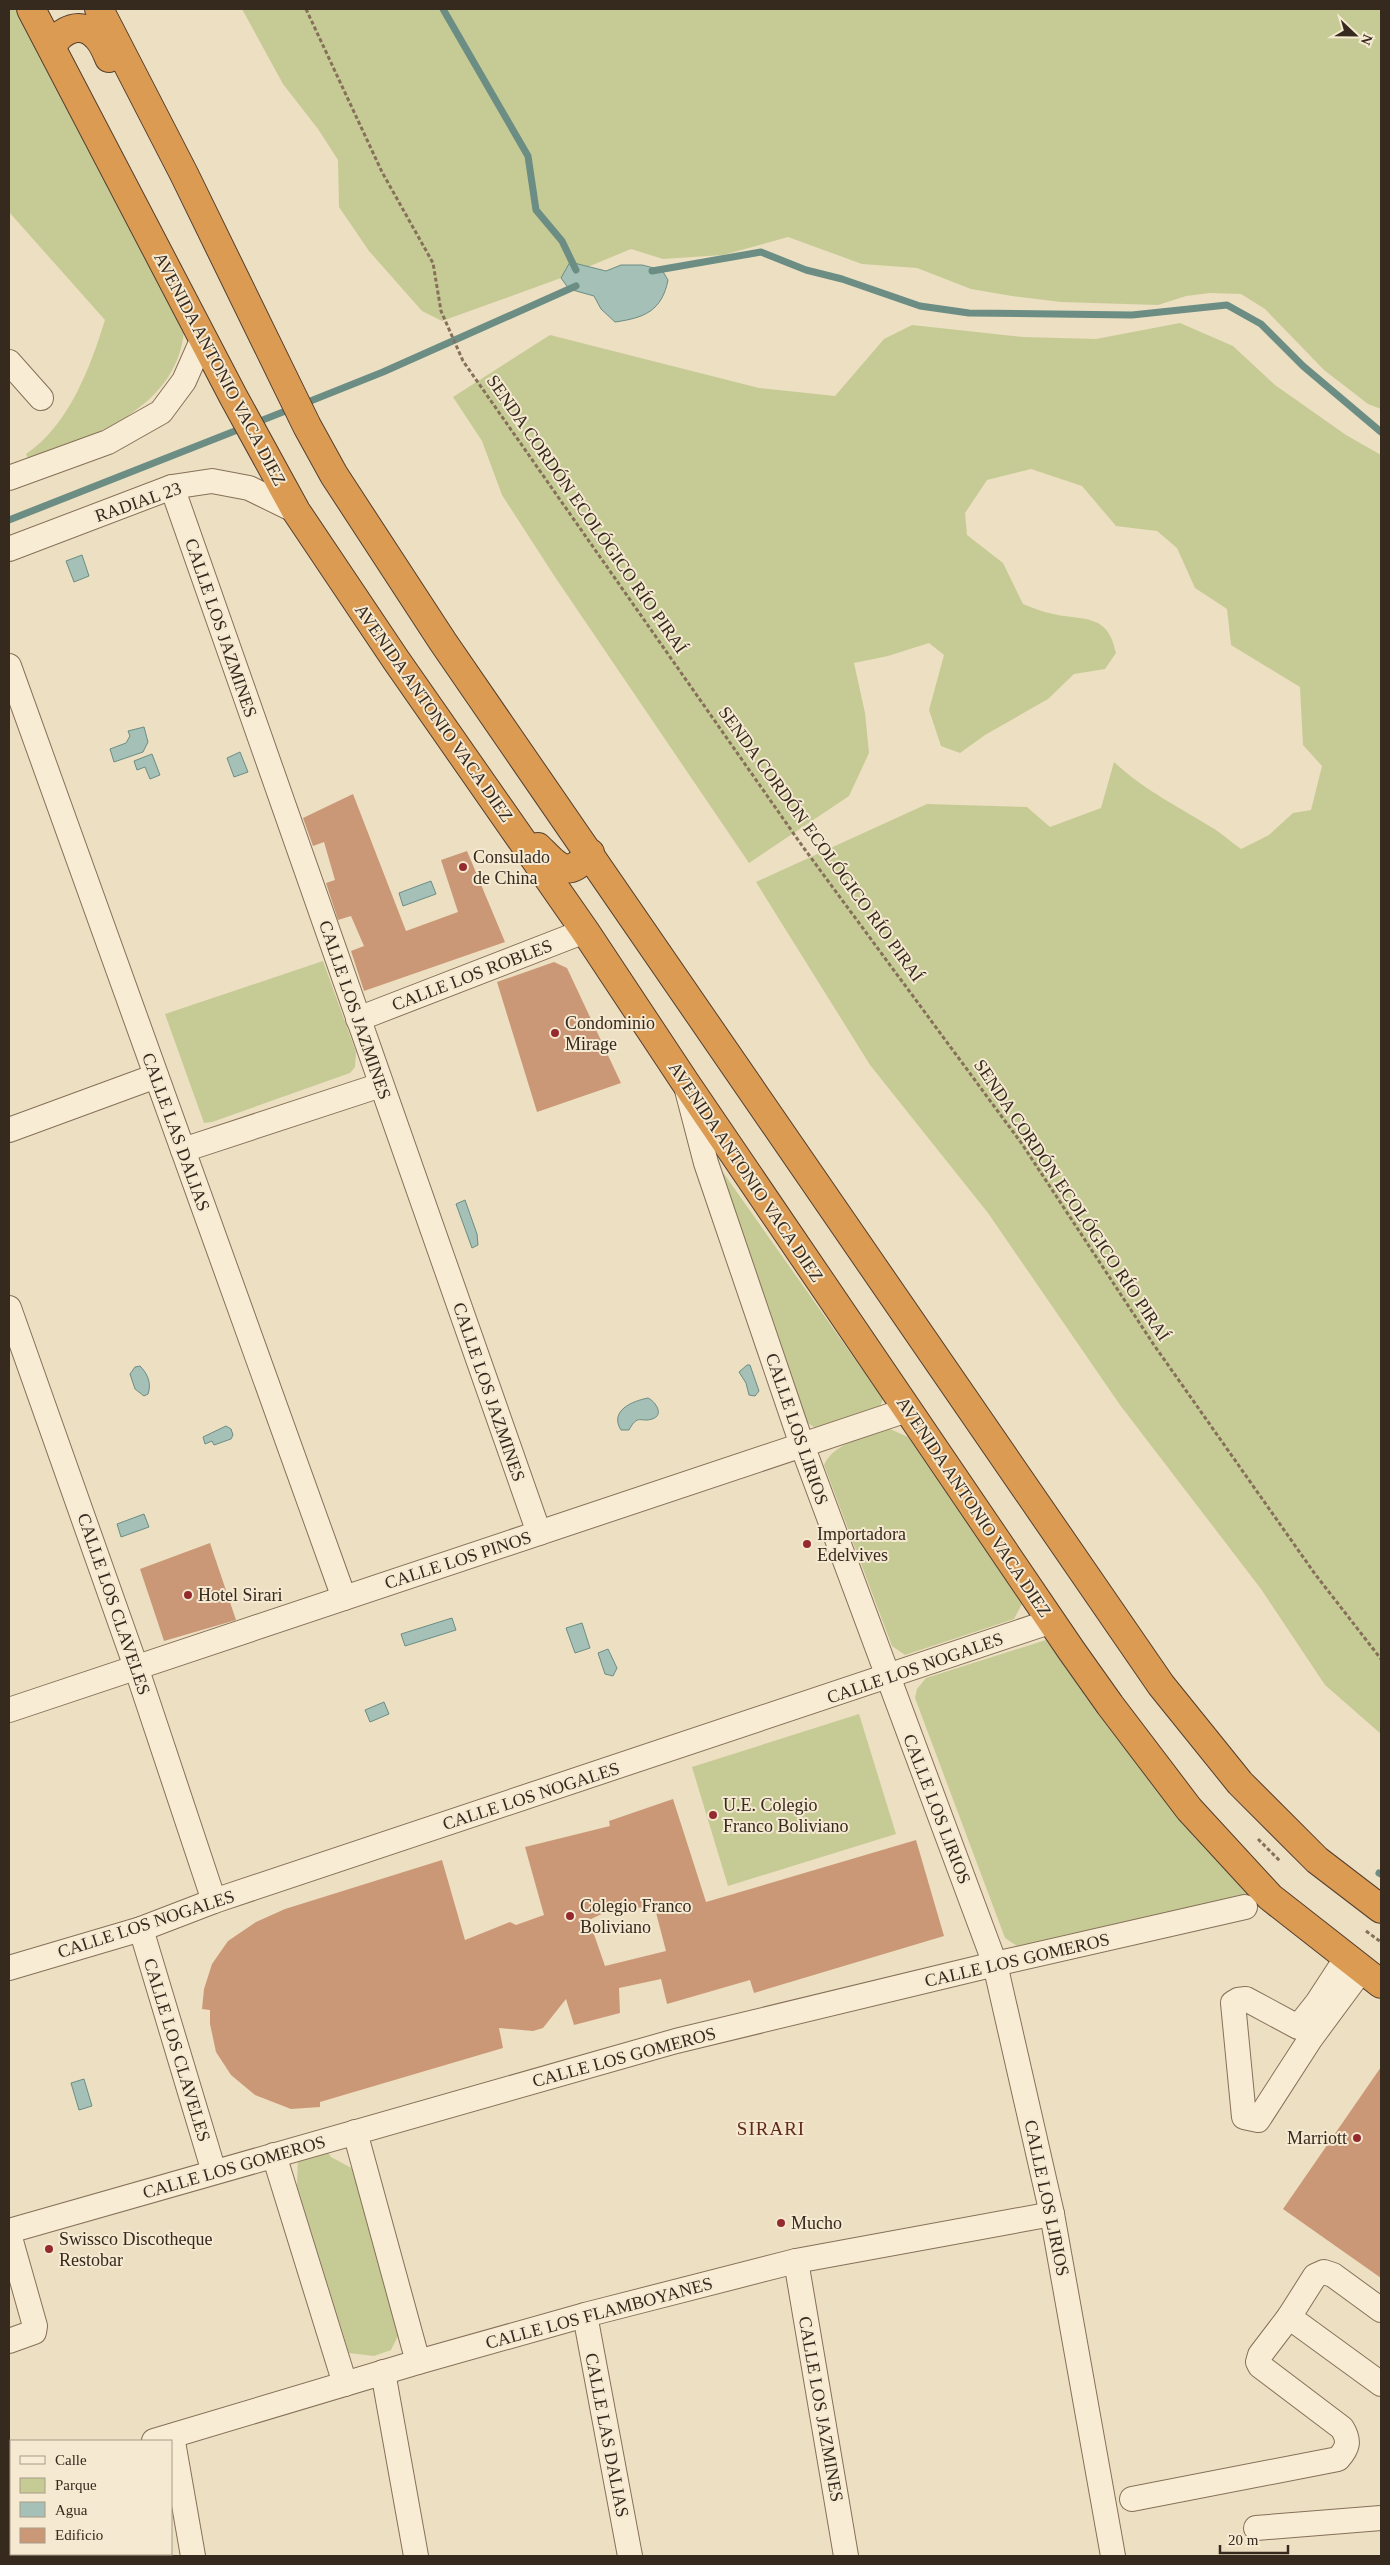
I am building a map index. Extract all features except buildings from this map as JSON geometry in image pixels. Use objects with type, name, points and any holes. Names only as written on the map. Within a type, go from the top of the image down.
[{"type":"highway","name":"AVENIDA ANTONIO VACA DIEZ","points":[[31,9],[202,338],[296,511],[585,931],[907,1410],[1110,1705],[1189,1809],[1270,1897],[1363,1970]]},
{"type":"highway","points":[[99,9],[184,174],[307,426],[334,475],[443,642],[1161,1685],[1240,1784],[1317,1860],[1381,1909]]},
{"type":"highway","points":[[52,47],[62,32],[71,28],[84,28],[95,35],[149,136],[184,174]]},
{"type":"highway","points":[[498,807],[557,866],[566,870],[573,869],[590,853]]},
{"type":"street","points":[[9,478],[108,442],[161,412],[184,380],[202,338]]},
{"type":"street","points":[[9,362],[41,398]]},
{"type":"street","name":"RADIAL 23","points":[[9,549],[172,487],[212,481],[249,488],[296,511]]},
{"type":"street","name":"CALLE LOS JAZMINES","points":[[172,487],[539,1533]]},
{"type":"street","name":"CALLE LAS DALIAS","points":[[9,666],[344,1598]]},
{"type":"street","name":"CALLE LOS ROBLES","points":[[358,1018],[585,931]]},
{"type":"street","points":[[9,1130],[156,1076]]},
{"type":"street","name":"CALLE LOS LIRIOS","points":[[685,1082],[706,1163],[802,1445],[995,1964],[1052,2214],[1113,2556]]},
{"type":"street","points":[[183,1150],[382,1085]]},
{"type":"street","name":"CALLE LOS CLAVELES","points":[[9,1308],[136,1667],[214,1901]]},
{"type":"street","name":"CALLE LOS PINOS","points":[[9,1710],[907,1410]]},
{"type":"street","name":"CALLE LOS NOGALES","points":[[9,1968],[141,1929],[214,1901],[1052,1622]]},
{"type":"street","name":"CALLE LOS GOMEROS","points":[[9,2230],[676,2041],[995,1964],[1245,1907]]},
{"type":"street","name":"CALLE LOS CLAVELES","points":[[141,1929],[214,2172]]},
{"type":"street","points":[[1305,2032],[1246,1999],[1233,2003],[1244,2117],[1258,2120],[1305,2032],[1317,2003],[1363,1970]]},
{"type":"street","points":[[355,2132],[418,2362]]},
{"type":"street","points":[[274,2155],[345,2384]]},
{"type":"street","name":"CALLE LOS FLAMBOYANES","points":[[163,2439],[383,2372],[585,2315],[796,2262],[1052,2214]]},
{"type":"street","points":[[9,2234],[35,2326],[34,2332],[29,2336],[9,2341]]},
{"type":"street","name":"CALLE LOS JAZMINES","points":[[796,2262],[846,2556]]},
{"type":"street","points":[[1132,2499],[1338,2459],[1346,2450],[1348,2442],[1342,2428],[1260,2366],[1258,2362],[1260,2355],[1289,2317],[1315,2276],[1324,2272],[1333,2275],[1381,2310]]},
{"type":"street","name":"CALLE LAS DALIAS","points":[[585,2315],[630,2556]]},
{"type":"street","points":[[1289,2317],[1381,2384]]},
{"type":"street","points":[[383,2372],[416,2556]]},
{"type":"street","points":[[172,2474],[193,2556]]},
{"type":"street","points":[[1256,2528],[1381,2518]]},
{"type":"path","name":"SENDA CORDÓN ECOLÓGICO RÍO PIRAÍ","points":[[306,9],[382,172],[433,263],[441,311],[464,361],[803,847],[1022,1144],[1154,1345],[1286,1533],[1381,1659]]},
{"type":"green space","points":[[9,9],[17,9],[184,332],[177,359],[165,382],[147,401],[126,417],[103,430],[29,460],[26,454],[54,428],[76,394],[85,376],[105,320],[9,212]]},
{"type":"green space","points":[[242,9],[1381,9],[1381,409],[1368,404],[1324,370],[1265,309],[1241,294],[1210,293],[1186,296],[1158,305],[1061,302],[1012,296],[971,289],[917,268],[862,264],[788,237],[723,255],[663,259],[631,249],[561,278],[442,321],[422,311],[369,251],[339,207],[338,160],[318,129],[283,84]]},
{"type":"green space","points":[[1180,323],[1233,346],[1275,385],[1346,435],[1381,455],[1381,1734],[1325,1685],[1261,1589],[1120,1405],[988,1213],[870,1065],[756,882],[927,804],[1027,807],[1050,827],[1101,808],[1114,762],[1138,782],[1216,830],[1241,849],[1269,835],[1293,813],[1311,810],[1322,766],[1303,745],[1300,687],[1231,645],[1227,609],[1195,588],[1177,548],[1157,531],[1116,526],[1082,486],[1031,469],[987,480],[965,513],[967,535],[1003,563],[1023,604],[1046,612],[1094,621],[1107,631],[1116,653],[1105,669],[1074,674],[1048,699],[985,735],[960,753],[941,746],[929,710],[944,655],[929,643],[888,656],[854,663],[865,713],[869,753],[849,796],[749,863],[555,577],[502,495],[482,441],[453,397],[550,335],[759,388],[835,396],[884,339],[912,325],[1023,337],[1096,339]]},
{"type":"green space","points":[[323,961],[356,1052],[355,1067],[350,1073],[212,1122],[204,1123],[165,1014]]},
{"type":"green space","points":[[710,1154],[883,1399],[880,1407],[820,1431],[806,1422]]},
{"type":"green space","points":[[890,1429],[908,1437],[1022,1604],[1014,1619],[905,1655],[892,1646],[824,1465],[835,1451],[852,1441]]},
{"type":"green space","points":[[1046,1640],[1142,1771],[1193,1834],[1247,1894],[1017,1946],[1005,1938],[915,1698],[917,1689],[926,1678]]},
{"type":"green space","points":[[859,1714],[896,1834],[728,1886],[692,1767]]},
{"type":"green space","points":[[325,2148],[331,2157],[355,2170],[399,2334],[391,2350],[374,2356],[349,2353],[297,2186],[298,2157]]},
{"type":"water","points":[[570,262],[606,271],[621,265],[642,265],[662,270],[668,280],[661,299],[650,311],[635,318],[615,322],[601,309],[594,296],[569,289],[561,278]]},
{"type":"water","points":[[82,555],[89,576],[74,582],[66,561]]},
{"type":"water","points":[[144,727],[148,742],[143,752],[114,762],[110,749],[126,743],[130,736],[128,731]]},
{"type":"water","points":[[240,752],[248,772],[234,777],[227,758]]},
{"type":"water","points":[[152,754],[160,775],[150,779],[145,767],[137,770],[134,761]]},
{"type":"water","points":[[431,881],[436,894],[403,906],[399,893]]},
{"type":"water","points":[[465,1200],[477,1234],[478,1245],[472,1248],[456,1204]]},
{"type":"water","points":[[747,1365],[750,1365],[759,1391],[755,1396],[749,1395],[746,1383],[739,1372]]},
{"type":"water","points":[[140,1366],[147,1375],[149,1382],[148,1394],[144,1396],[135,1389],[130,1374],[135,1367]]},
{"type":"water","points":[[648,1398],[658,1408],[656,1417],[648,1420],[637,1420],[629,1430],[621,1430],[618,1423],[620,1412],[629,1404]]},
{"type":"water","points":[[226,1426],[231,1429],[233,1435],[231,1439],[214,1445],[212,1441],[205,1444],[203,1437]]},
{"type":"water","points":[[144,1514],[149,1527],[121,1537],[117,1524]]},
{"type":"water","points":[[452,1618],[456,1630],[405,1646],[401,1634]]},
{"type":"water","points":[[582,1623],[590,1648],[575,1653],[566,1628]]},
{"type":"water","points":[[608,1649],[617,1668],[613,1676],[605,1674],[598,1653]]},
{"type":"water","points":[[384,1702],[389,1714],[370,1722],[365,1710]]},
{"type":"water","points":[[84,2079],[92,2106],[79,2110],[71,2083]]},
{"type":"waterway","points":[[443,9],[528,156],[536,210],[562,241],[576,270]]},
{"type":"waterway","points":[[652,271],[761,252],[806,270],[842,279],[920,306],[969,313],[1132,315],[1227,305],[1261,324],[1303,366],[1381,432]]},
{"type":"waterway","points":[[303,404],[383,372],[576,286]]},
{"type":"waterway","points":[[255,423],[293,408]]},
{"type":"waterway","points":[[9,520],[245,427]]},
{"type":"place","name":"Consulado de China","points":[[463,867]]},
{"type":"place","name":"Condominio Mirage","points":[[555,1033]]},
{"type":"place","name":"Importadora Edelvives","points":[[807,1544]]},
{"type":"place","name":"Hotel Sirari","points":[[188,1595]]},
{"type":"place","name":"U.E. Colegio Franco Boliviano","points":[[713,1815]]},
{"type":"place","name":"Colegio Franco Boliviano","points":[[570,1916]]},
{"type":"place","name":"Marriott","points":[[1357,2138]]},
{"type":"place","name":"Mucho","points":[[781,2223]]},
{"type":"place","name":"Swissco Discotheque Restobar","points":[[49,2249]]},
{"type":"district","name":"SIRARI","points":[[771,2128]]}]
